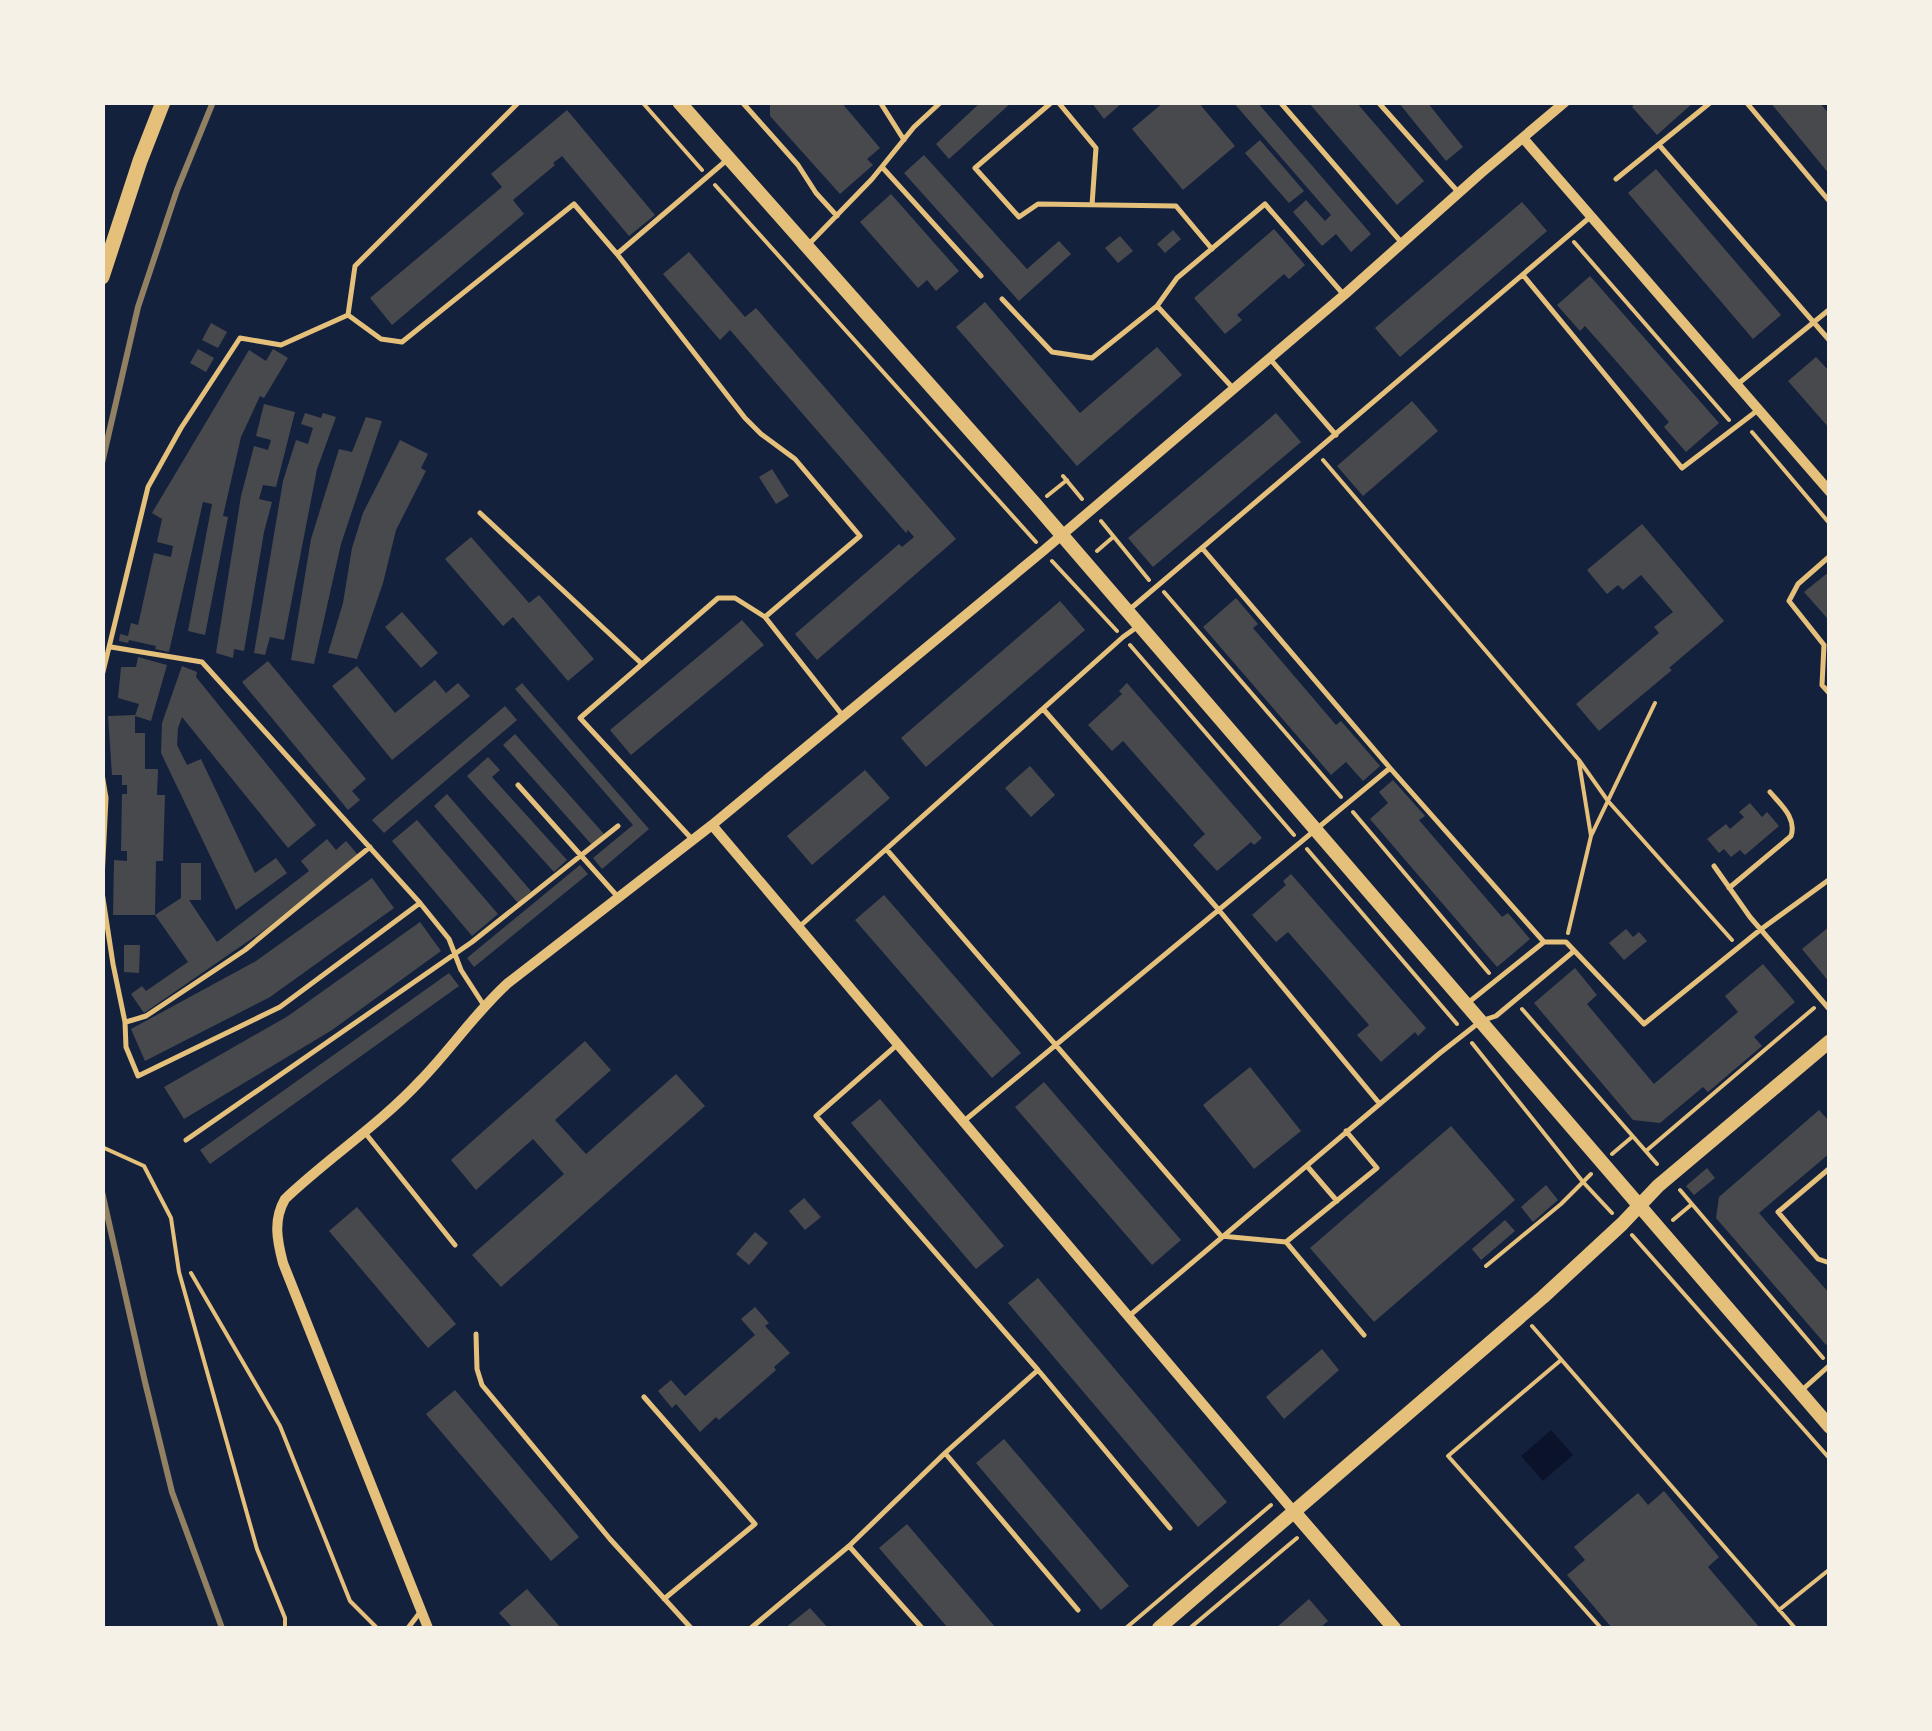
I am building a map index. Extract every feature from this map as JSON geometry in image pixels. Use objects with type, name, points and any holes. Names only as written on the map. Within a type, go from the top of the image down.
[{"type":"main road","points":[[102,278],[163,102]]},
{"type":"street","points":[[679,102],[1061,535],[1830,1427]]},
{"type":"street","points":[[428,1628],[282,1263],[276,1224],[285,1199],[421,1081],[508,982],[712,825],[1043,550],[1566,102]]},
{"type":"street","points":[[1523,138],[1830,492]]},
{"type":"street","points":[[712,825],[1394,1628]]},
{"type":"street","points":[[1159,1628],[1522,1315],[1622,1224],[1668,1176],[1830,1041]]},
{"type":"lane","points":[[348,315],[356,266],[520,102]]},
{"type":"lane","points":[[742,102],[838,216]]},
{"type":"lane","points":[[880,102],[904,140]]},
{"type":"lane","points":[[806,247],[941,102]]},
{"type":"lane","points":[[1092,205],[1096,148],[1055,102],[975,168],[1019,216],[1038,204],[1092,205],[1176,206],[1212,249]]},
{"type":"lane","points":[[1280,102],[1402,243]]},
{"type":"lane","points":[[1378,102],[1458,193]]},
{"type":"lane","points":[[1616,179],[1711,102]]},
{"type":"lane","points":[[1746,102],[1830,202]]},
{"type":"lane","points":[[1660,146],[1830,341]]},
{"type":"lane","points":[[617,254],[728,159]]},
{"type":"lane","points":[[882,167],[980,276]]},
{"type":"lane","points":[[348,315],[381,340],[402,342],[574,204],[745,418],[795,459],[860,536],[765,617]]},
{"type":"lane","points":[[1002,299],[1052,352],[1092,358],[1157,306],[1177,278],[1265,204],[1344,295]]},
{"type":"lane","points":[[1127,612],[1591,216]]},
{"type":"lane","points":[[1522,275],[1682,468],[1758,409]]},
{"type":"lane","points":[[1157,306],[1234,389]]},
{"type":"lane","points":[[1736,384],[1830,309]]},
{"type":"lane","points":[[102,676],[148,487],[240,338],[281,345],[348,315]]},
{"type":"lane","points":[[1270,359],[1336,435]]},
{"type":"lane","points":[[480,512],[642,664]]},
{"type":"lane","points":[[1202,548],[1544,942]]},
{"type":"lane","points":[[1830,556],[1798,584],[1788,601],[1824,646],[1822,685],[1830,694]]},
{"type":"lane","points":[[693,840],[580,718],[718,598],[734,598],[765,617],[843,716]]},
{"type":"lane","points":[[799,927],[1139,626]]},
{"type":"lane","points":[[111,647],[202,662],[420,903],[449,939],[461,970],[484,1005]]},
{"type":"lane","points":[[1044,710],[1218,909],[1379,1104]]},
{"type":"lane","points":[[964,1121],[1390,768]]},
{"type":"lane","points":[[102,774],[106,798],[102,880]]},
{"type":"lane","points":[[518,785],[618,896]]},
{"type":"lane","points":[[1729,888],[1791,836],[1792,821],[1770,792]]},
{"type":"lane","points":[[186,1140],[455,954],[618,826]]},
{"type":"lane","points":[[125,1022],[146,1016],[244,950],[370,847]]},
{"type":"lane","points":[[887,850],[1221,1236],[1286,1242],[1378,1168],[1346,1131]]},
{"type":"lane","points":[[1714,866],[1760,930],[1830,1010]]},
{"type":"lane","points":[[1466,1004],[1544,942],[1566,942],[1644,1024],[1830,878]]},
{"type":"lane","points":[[102,892],[126,1047],[138,1076],[280,1007],[420,903]]},
{"type":"lane","points":[[1129,1316],[1464,1034],[1496,1016],[1574,951]]},
{"type":"lane","points":[[898,1044],[816,1116],[1170,1528]]},
{"type":"lane","points":[[364,1132],[454,1246]]},
{"type":"lane","points":[[1307,1166],[1338,1201]]},
{"type":"lane","points":[[1830,1168],[1778,1212],[1818,1258],[1830,1264]]},
{"type":"lane","points":[[1286,1242],[1364,1335]]},
{"type":"lane","points":[[476,1334],[477,1369],[482,1385],[610,1539],[691,1628]]},
{"type":"lane","points":[[1800,1392],[1829,1365]]},
{"type":"lane","points":[[755,1627],[849,1546],[1038,1370]]},
{"type":"lane","points":[[644,1396],[755,1524],[664,1599]]},
{"type":"lane","points":[[945,1453],[1078,1610]]},
{"type":"lane","points":[[849,1546],[922,1628]]},
{"type":"lane","points":[[408,1628],[421,1610]]},
{"type":"path","points":[[642,102],[1123,637],[1464,1034],[1583,1182],[1830,1459]]},
{"type":"path","points":[[1568,236],[1736,427]]},
{"type":"path","points":[[1743,422],[1830,524]]},
{"type":"path","points":[[1316,452],[1579,760],[1608,801],[1738,948]]},
{"type":"path","points":[[1062,476],[1496,980]]},
{"type":"path","points":[[1566,942],[1591,836],[1656,702]]},
{"type":"path","points":[[1579,760],[1591,836]]},
{"type":"path","points":[[1515,1001],[1829,1365]]},
{"type":"path","points":[[1646,1151],[1822,1002]]},
{"type":"path","points":[[1486,1266],[1562,1204],[1633,1136]]},
{"type":"path","points":[[102,1147],[144,1166],[172,1218],[179,1272],[257,1549],[285,1618],[285,1628]]},
{"type":"path","points":[[191,1273],[280,1426],[350,1601],[377,1628]]},
{"type":"path","points":[[1522,1315],[1795,1628]]},
{"type":"path","points":[[1561,1360],[1448,1456],[1601,1628]]},
{"type":"path","points":[[1126,1628],[1280,1497]]},
{"type":"path","points":[[1190,1628],[1308,1529]]},
{"type":"path","points":[[1779,1610],[1830,1569]]},
{"type":"water","points":[[1551,1430],[1573,1455],[1543,1481],[1521,1456]]},
{"type":"building","points":[[773,102],[841,102],[880,148],[867,159],[873,165],[840,194],[770,116]]},
{"type":"building","points":[[981,102],[1012,102],[949,159],[936,144]]},
{"type":"building","points":[[1091,102],[1123,102],[1104,119]]},
{"type":"building","points":[[1164,102],[1198,102],[1235,146],[1183,190],[1132,129]]},
{"type":"building","points":[[1233,102],[1257,102],[1371,234],[1351,252],[1336,234],[1322,246],[1293,212],[1306,200],[1325,221],[1331,215]]},
{"type":"building","points":[[1308,102],[1356,102],[1424,181],[1397,205]]},
{"type":"building","points":[[1398,102],[1427,102],[1463,147],[1446,161]]},
{"type":"building","points":[[1636,102],[1694,102],[1657,135],[1632,107]]},
{"type":"building","points":[[1770,102],[1819,102],[1830,115],[1830,175]]},
{"type":"building","points":[[567,110],[655,215],[629,236],[562,156],[513,200],[524,214],[392,325],[370,298],[502,187],[491,174]]},
{"type":"building","points":[[1260,140],[1304,191],[1289,203],[1245,153]]},
{"type":"building","points":[[924,155],[1027,269],[1059,241],[1071,254],[1019,301],[904,173]]},
{"type":"building","points":[[1656,169],[1781,315],[1753,339],[1628,193]]},
{"type":"building","points":[[891,194],[959,271],[936,291],[927,280],[918,288],[860,222]]},
{"type":"building","points":[[1522,202],[1547,231],[1400,357],[1375,328]]},
{"type":"building","points":[[1274,229],[1305,265],[1289,279],[1284,274],[1237,315],[1242,320],[1225,334],[1194,298]]},
{"type":"building","points":[[1173,230],[1181,239],[1165,253],[1157,244]]},
{"type":"building","points":[[1120,236],[1133,251],[1118,263],[1105,248]]},
{"type":"building","points":[[689,252],[745,317],[756,308],[956,539],[817,660],[795,634],[899,544],[902,547],[914,537],[908,530],[906,533],[730,330],[720,340],[663,274]]},
{"type":"building","points":[[1590,276],[1719,423],[1686,452],[1664,427],[1669,422],[1609,353],[1585,326],[1580,331],[1557,305]]},
{"type":"building","points":[[985,302],[1080,413],[1157,347],[1182,375],[1077,466],[956,327]]},
{"type":"building","points":[[211,323],[227,332],[218,348],[202,340]]},
{"type":"building","points":[[198,349],[214,358],[206,372],[190,363]]},
{"type":"building","points":[[273,349],[288,358],[264,398],[260,396],[241,437],[223,516],[228,517],[205,635],[188,631],[212,504],[203,502],[169,652],[129,640],[119,641],[120,634],[128,636],[131,623],[138,625],[154,553],[171,557],[173,546],[157,542],[162,519],[152,513],[249,350],[266,361]]},
{"type":"building","points":[[1816,357],[1830,372],[1830,429],[1788,381]]},
{"type":"building","points":[[1412,401],[1438,431],[1363,496],[1337,466]]},
{"type":"building","points":[[264,404],[295,412],[276,487],[263,485],[259,499],[272,502],[244,651],[234,649],[233,658],[216,653],[241,496],[254,446],[268,450],[271,440],[256,436]]},
{"type":"building","points":[[305,413],[336,417],[317,469],[284,640],[270,637],[265,655],[254,653],[283,481],[296,440],[308,444],[313,428],[301,424]]},
{"type":"building","points":[[1276,413],[1301,442],[1153,567],[1128,538]]},
{"type":"building","points":[[366,417],[382,421],[341,544],[314,664],[291,660],[311,539],[339,449],[352,452]]},
{"type":"building","points":[[400,440],[428,454],[421,468],[426,471],[396,530],[357,659],[328,653],[363,513]]},
{"type":"building","points":[[772,469],[789,496],[776,504],[759,477]]},
{"type":"building","points":[[1642,524],[1724,621],[1599,731],[1576,704],[1659,633],[1654,627],[1673,612],[1641,575],[1623,590],[1618,585],[1607,594],[1587,570]]},
{"type":"building","points":[[471,537],[529,603],[539,595],[594,659],[568,681],[513,617],[503,626],[445,559]]},
{"type":"building","points":[[1830,571],[1830,616],[1827,618],[1804,592]]},
{"type":"building","points":[[1236,598],[1258,624],[1253,628],[1336,725],[1341,721],[1380,766],[1363,781],[1346,762],[1331,775],[1203,627]]},
{"type":"building","points":[[1060,601],[1085,630],[926,767],[901,738]]},
{"type":"building","points":[[402,612],[438,653],[421,668],[385,627]]},
{"type":"building","points":[[742,620],[764,645],[631,755],[610,730]]},
{"type":"building","points":[[138,657],[167,665],[151,721],[135,716],[139,704],[118,698],[121,667],[136,667]]},
{"type":"building","points":[[268,661],[366,779],[352,791],[360,800],[348,810],[242,682]]},
{"type":"building","points":[[182,666],[197,672],[196,677],[316,825],[288,848],[182,717],[177,745],[187,765],[201,759],[255,873],[276,858],[287,873],[236,910],[161,753],[162,723]]},
{"type":"building","points":[[357,666],[395,713],[435,680],[446,693],[458,683],[470,696],[392,760],[332,686]]},
{"type":"building","points":[[522,683],[649,829],[602,869],[593,858],[633,825],[515,689]]},
{"type":"building","points":[[1127,683],[1262,838],[1254,845],[1251,842],[1217,871],[1193,845],[1205,834],[1123,741],[1112,751],[1088,725],[1122,694],[1119,691]]},
{"type":"building","points":[[505,706],[517,720],[384,833],[372,820]]},
{"type":"building","points":[[135,715],[135,733],[145,733],[145,769],[158,769],[157,795],[165,795],[163,861],[156,861],[155,915],[113,915],[114,860],[127,861],[127,851],[121,851],[122,794],[127,794],[127,785],[122,785],[122,775],[112,775],[108,716]]},
{"type":"building","points":[[515,734],[604,834],[592,845],[503,745]]},
{"type":"building","points":[[488,757],[500,770],[492,777],[567,860],[554,872],[467,776]]},
{"type":"building","points":[[1030,766],[1055,795],[1031,817],[1005,788]]},
{"type":"building","points":[[865,770],[890,798],[812,865],[787,836]]},
{"type":"building","points":[[1393,780],[1425,816],[1419,820],[1502,917],[1508,913],[1530,939],[1497,967],[1370,819],[1388,803],[1379,792]]},
{"type":"building","points":[[447,794],[531,891],[518,903],[434,806]]},
{"type":"building","points":[[1750,803],[1762,817],[1767,812],[1779,826],[1745,855],[1740,850],[1731,857],[1724,849],[1719,853],[1707,839],[1726,824],[1730,829],[1744,817],[1739,812]]},
{"type":"building","points":[[417,820],[498,914],[472,936],[392,841]]},
{"type":"building","points":[[327,839],[336,850],[346,841],[358,855],[263,931],[144,1013],[131,994],[142,986],[146,991],[188,962],[155,915],[181,898],[181,863],[201,863],[201,900],[189,900],[217,942],[309,871],[301,861]]},
{"type":"building","points":[[580,865],[588,874],[474,967],[467,958]]},
{"type":"building","points":[[1291,874],[1426,1028],[1418,1036],[1415,1032],[1381,1062],[1357,1035],[1369,1025],[1288,932],[1276,942],[1252,915],[1286,885],[1283,881]]},
{"type":"building","points":[[372,878],[394,908],[270,997],[145,1061],[131,1029],[256,961]]},
{"type":"building","points":[[884,895],[1021,1053],[992,1078],[855,920]]},
{"type":"building","points":[[420,922],[441,951],[332,1030],[184,1119],[164,1087],[288,1016]]},
{"type":"building","points":[[1830,926],[1830,983],[1802,949]]},
{"type":"building","points":[[1626,929],[1633,937],[1639,932],[1647,941],[1624,960],[1609,943]]},
{"type":"building","points":[[124,945],[140,945],[139,973],[124,972]]},
{"type":"building","points":[[1763,964],[1795,1002],[1754,1037],[1762,1046],[1708,1092],[1703,1087],[1660,1123],[1633,1120],[1534,1003],[1575,968],[1597,995],[1587,1004],[1654,1084],[1738,1012],[1725,996]]},
{"type":"building","points":[[449,973],[459,986],[210,1164],[200,1150]]},
{"type":"building","points":[[585,1041],[611,1070],[555,1120],[586,1154],[676,1074],[705,1106],[501,1287],[472,1255],[564,1174],[533,1139],[476,1190],[451,1160]]},
{"type":"building","points":[[1250,1067],[1301,1131],[1254,1169],[1203,1105]]},
{"type":"building","points":[[1044,1082],[1181,1240],[1152,1265],[1015,1107]]},
{"type":"building","points":[[880,1099],[1004,1246],[976,1269],[851,1123]]},
{"type":"building","points":[[1819,1110],[1830,1119],[1830,1153],[1759,1213],[1830,1294],[1830,1341],[1826,1345],[1716,1218],[1719,1197]]},
{"type":"building","points":[[1451,1126],[1515,1200],[1374,1322],[1310,1248]]},
{"type":"building","points":[[1707,1168],[1715,1178],[1694,1195],[1686,1186]]},
{"type":"building","points":[[1546,1185],[1558,1200],[1533,1222],[1521,1207]]},
{"type":"building","points":[[804,1198],[821,1217],[805,1230],[789,1211]]},
{"type":"building","points":[[357,1207],[456,1324],[428,1348],[329,1231]]},
{"type":"building","points":[[1505,1220],[1515,1231],[1481,1260],[1472,1249]]},
{"type":"building","points":[[755,1232],[768,1243],[749,1265],[736,1254]]},
{"type":"building","points":[[1038,1278],[1227,1502],[1198,1527],[1008,1303]]},
{"type":"building","points":[[755,1307],[769,1323],[765,1326],[790,1353],[774,1367],[776,1370],[700,1432],[676,1404],[672,1408],[658,1391],[671,1380],[685,1396],[755,1335],[741,1319]]},
{"type":"building","points":[[1322,1349],[1339,1370],[1284,1419],[1266,1397]]},
{"type":"building","points":[[455,1390],[579,1537],[551,1561],[426,1414]]},
{"type":"building","points":[[1004,1439],[1129,1586],[1101,1610],[976,1463]]},
{"type":"building","points":[[1664,1491],[1719,1557],[1708,1567],[1760,1628],[1612,1628],[1567,1575],[1585,1560],[1574,1547],[1638,1493],[1648,1505]]},
{"type":"building","points":[[907,1524],[996,1628],[948,1628],[879,1548]]},
{"type":"building","points":[[527,1589],[561,1628],[513,1628],[499,1613]]},
{"type":"building","points":[[1309,1599],[1328,1621],[1320,1628],[1276,1628]]},
{"type":"building","points":[[810,1608],[828,1628],[785,1628]]},
{"type":"railway","points":[[102,463],[138,307],[177,190],[213,102]]},
{"type":"railway","points":[[102,1192],[172,1492],[222,1628]]}]
